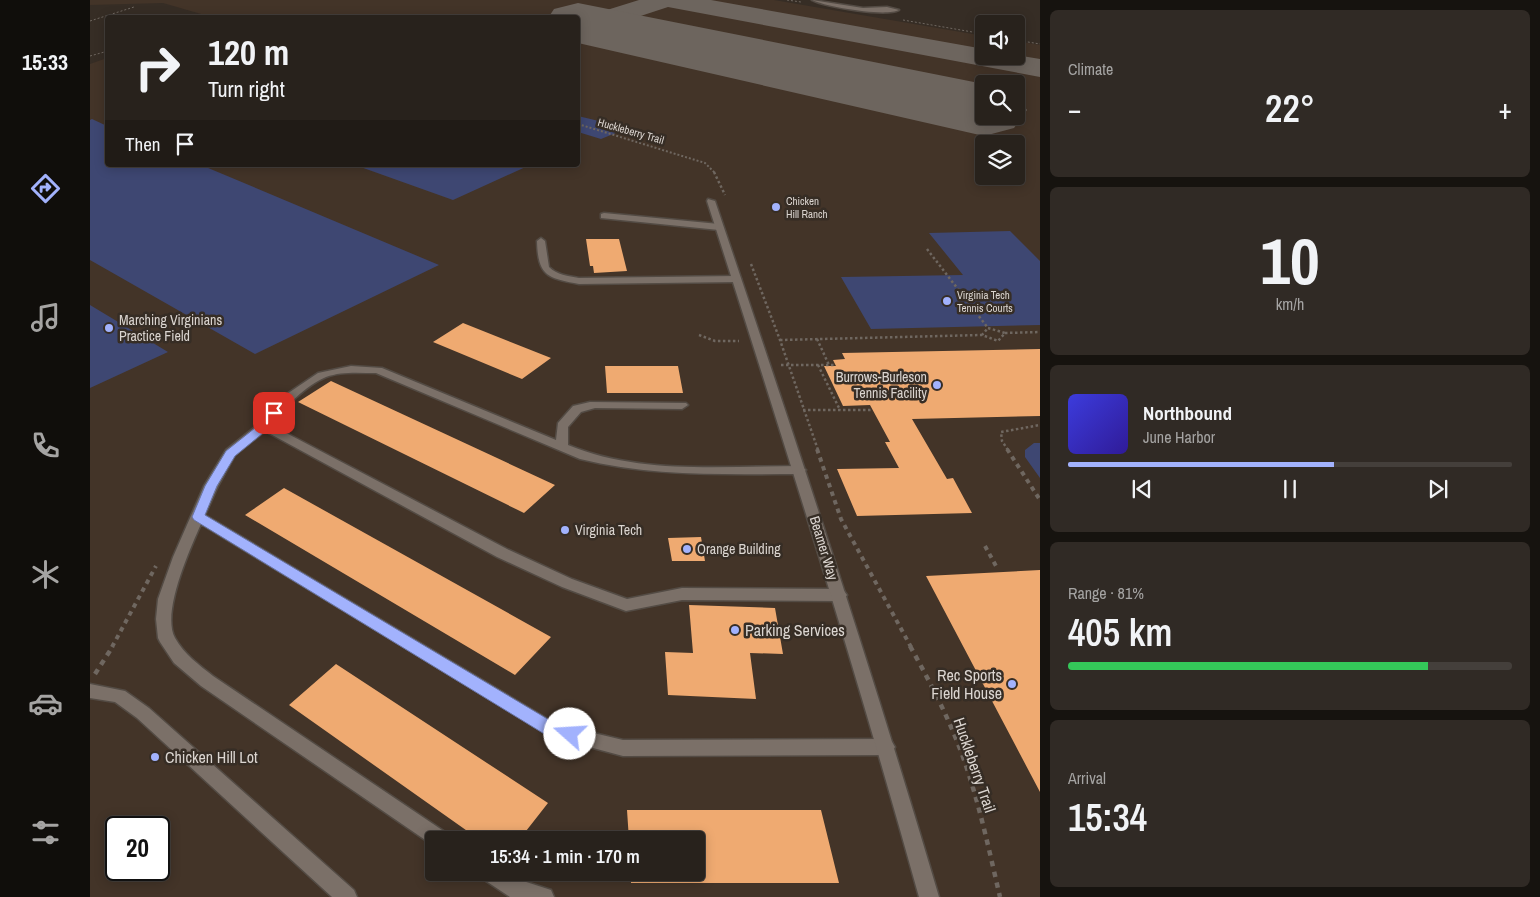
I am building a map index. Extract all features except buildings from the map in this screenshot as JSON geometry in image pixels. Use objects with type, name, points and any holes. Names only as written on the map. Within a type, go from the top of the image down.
[{"type":"street","points":[[814,0],[864,9],[889,12],[897,10],[887,8],[864,9]]},
{"type":"street","name":"Beamer Way","points":[[711,201],[800,470],[886,747],[929,897]]},
{"type":"street","points":[[604,216],[719,227]]},
{"type":"street","points":[[541,241],[544,270],[562,278],[579,281],[736,279]]},
{"type":"street","points":[[429,831],[206,681],[180,658],[166,638],[164,619],[166,599],[180,557],[211,486],[230,453],[264,426],[285,400],[322,375],[351,370],[378,370],[584,456],[608,463],[633,466],[800,470]]},
{"type":"street","points":[[562,446],[562,426],[577,409],[594,404],[682,405]]},
{"type":"street","points":[[264,426],[502,553],[567,583],[626,605],[682,594],[839,595]]},
{"type":"street","points":[[198,517],[552,730],[623,748],[886,747]]},
{"type":"street","points":[[90,691],[118,696],[143,713],[348,897]]},
{"type":"street","points":[[502,881],[512,888],[544,897]]},
{"type":"path","points":[[109,15],[134,7]]},
{"type":"path","points":[[90,21],[105,16]]},
{"type":"path","points":[[1025,42],[1040,44]]},
{"type":"path","points":[[90,56],[105,51]]},
{"type":"path","name":"Huckleberry Trail","points":[[580,125],[679,154]]},
{"type":"path","points":[[926,249],[988,328],[1005,334],[1040,332]]},
{"type":"path","points":[[982,335],[988,328]]},
{"type":"path","points":[[780,340],[982,335],[998,341],[1005,334]]},
{"type":"path","points":[[699,335],[715,341],[740,341]]},
{"type":"path","points":[[817,339],[829,365]]},
{"type":"path","points":[[789,365],[835,365]]},
{"type":"path","points":[[818,365],[840,410],[872,410]]},
{"type":"path","name":"Huckleberry Trail","points":[[840,410],[804,410],[841,519],[931,687],[955,736],[973,788],[1000,897]]},
{"type":"path","points":[[1040,425],[1001,432],[1002,441],[1040,500]]},
{"type":"path","points":[[985,546],[996,566]]},
{"type":"path","points":[[90,682],[114,645],[157,564]]},
{"type":"shaded area","name":"Virginia Tech","points":[[90,0],[774,0],[975,34],[975,65],[1025,65],[1025,42],[1040,45],[1040,897],[90,897],[90,64],[105,59],[105,167],[580,167],[580,118],[591,120],[580,117],[580,15],[205,15],[163,3],[90,5]]},
{"type":"shaded area","points":[[580,116],[628,128],[601,139],[580,133]]},
{"type":"shaded area","points":[[92,119],[105,125],[105,167],[206,167],[439,265],[255,354],[90,260],[90,120]]},
{"type":"shaded area","points":[[361,167],[526,167],[453,200]]},
{"type":"shaded area","name":"Virginia Tech Tennis Courts","points":[[1010,231],[1040,261],[1040,325],[871,329],[841,277],[963,275],[929,233]]},
{"type":"shaded area","name":"Marching Virginians Practice Field","points":[[90,305],[168,352],[90,388]]},
{"type":"shaded area","points":[[1034,443],[1040,443],[1040,478],[1025,457],[1025,450]]},
{"type":"taxiway","points":[[586,25],[664,0]]},
{"type":"taxiway","points":[[670,0],[1040,68]]},
{"type":"runway","points":[[580,23],[975,108]]},
{"type":"place","name":"Chicken Hill Ranch","points":[[776,207]]},
{"type":"place","name":"Virginia Tech Tennis Courts","points":[[947,301]]},
{"type":"place","name":"Marching Virginians Practice Field","points":[[109,328]]},
{"type":"place","name":"Burrows-Burleson Tennis Facility","points":[[937,385]]},
{"type":"place","name":"Virginia Tech","points":[[565,530]]},
{"type":"place","name":"Orange Building","points":[[687,549]]},
{"type":"place","name":"Parking Services","points":[[735,630]]},
{"type":"place","name":"Rec Sports Field House","points":[[1012,684]]},
{"type":"place","name":"Chicken Hill Lot","points":[[155,757]]},
{"type":"route","points":[[274,413],[264,426],[230,453],[211,486],[198,517],[552,730],[570,734]]}]
